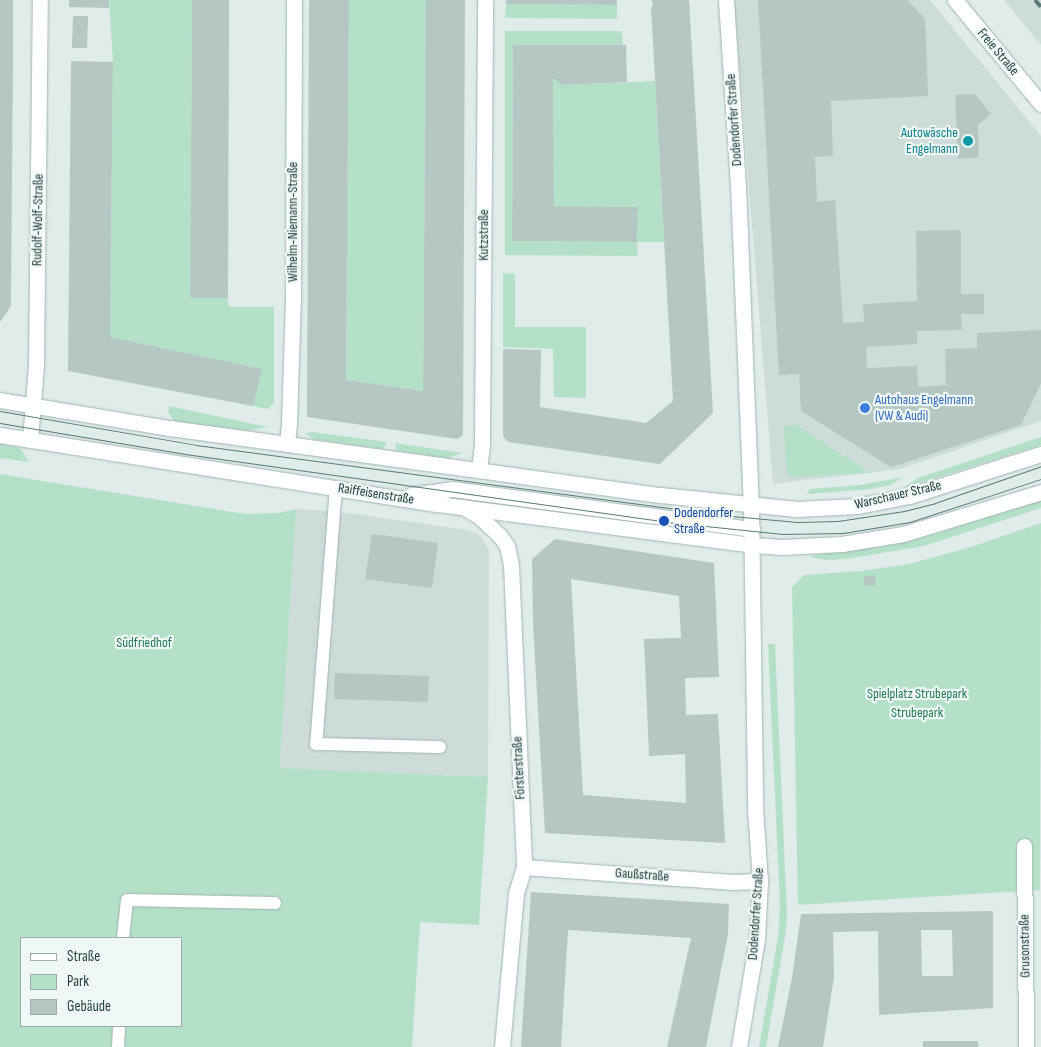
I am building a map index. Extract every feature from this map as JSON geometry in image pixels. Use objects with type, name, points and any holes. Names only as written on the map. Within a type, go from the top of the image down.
[{"type":"street","name":"Rudolf-Wolf-Straße","points":[[30,440],[36,365],[40,0]]},
{"type":"street","name":"Wilhelm-Niemann-Straße","points":[[287,443],[293,299],[294,0]]},
{"type":"street","name":"Kutzstraße","points":[[479,469],[482,452],[483,375],[485,0]]},
{"type":"street","name":"Dodendorfer Straße","points":[[726,0],[738,185],[752,529],[755,808],[760,881],[757,938],[739,1047]]},
{"type":"street","name":"Freie Straße","points":[[955,0],[1041,104]]},
{"type":"street","points":[[0,400],[170,428],[751,506]]},
{"type":"street","name":"Raiffeisenstraße","points":[[0,435],[134,458],[463,507],[752,545]]},
{"type":"street","name":"Warschauer Straße","points":[[751,506],[808,509],[867,504],[929,491],[1041,454]]},
{"type":"street","points":[[400,497],[452,489],[752,529]]},
{"type":"street","points":[[752,545],[800,548],[878,539],[928,528],[1041,492]]},
{"type":"street","name":"Försterstraße","points":[[463,507],[493,528],[507,546],[510,555],[524,867],[516,893],[502,1047]]},
{"type":"street","name":"Grusonstraße","points":[[1024,846],[1026,1047]]},
{"type":"street","name":"Gaußstraße","points":[[524,867],[733,882],[760,881]]},
{"type":"lane","points":[[336,487],[316,744],[440,747]]},
{"type":"lane","points":[[123,937],[127,900],[275,903]]},
{"type":"lane","points":[[118,1047],[119,1027]]},
{"type":"shaded area","points":[[734,0],[930,0],[1041,136],[1041,421],[900,469],[773,484]]},
{"type":"shaded area","points":[[1004,0],[1041,0],[1041,45]]},
{"type":"shaded area","points":[[296,509],[334,511],[468,530],[481,536],[489,550],[488,777],[280,768]]},
{"type":"green space","points":[[109,0],[192,0],[190,297],[228,298],[229,307],[274,307],[274,403],[267,409],[253,406],[261,369],[110,337],[113,62]]},
{"type":"green space","points":[[349,0],[426,0],[423,391],[346,380]]},
{"type":"green space","points":[[506,4],[617,5],[617,19],[505,18]]},
{"type":"green space","points":[[505,31],[622,31],[623,45],[513,45],[512,241],[637,242],[638,256],[505,255]]},
{"type":"green space","points":[[553,78],[562,85],[655,81],[664,242],[637,242],[638,207],[554,206]]},
{"type":"green space","points":[[503,273],[515,274],[515,327],[586,327],[586,398],[554,397],[553,349],[503,347]]},
{"type":"green space","points":[[169,406],[268,427],[246,431],[175,422],[168,412]]},
{"type":"green space","points":[[796,425],[871,473],[787,477],[784,426]]},
{"type":"green space","points":[[312,432],[387,442],[383,449],[313,439],[305,433]]},
{"type":"green space","points":[[1041,437],[1041,445],[901,489],[918,478]]},
{"type":"green space","points":[[395,443],[463,453],[448,458],[397,451]]},
{"type":"green space","points":[[0,444],[20,448],[29,462],[0,458]]},
{"type":"green space","name":"Südfriedhof","points":[[0,474],[245,514],[279,513],[296,509],[280,768],[488,777],[479,925],[420,922],[412,1047],[0,1047]]},
{"type":"green space","points":[[903,477],[890,485],[871,489],[807,494],[810,489],[860,485]]},
{"type":"green space","points":[[1041,500],[1041,508],[924,546],[846,559],[826,560],[809,557],[825,553],[881,547],[935,534]]},
{"type":"green space","name":"Strubepark","points":[[1041,523],[1040,890],[798,905],[792,587],[804,575],[861,571],[909,564],[971,547]]},
{"type":"green space","points":[[768,644],[775,644],[787,913],[786,931],[766,1047],[759,1047],[778,937],[780,905]]},
{"type":"building","points":[[0,0],[13,0],[13,48],[11,306],[0,322]]},
{"type":"building","points":[[69,0],[109,0],[109,8],[69,7]]},
{"type":"building","points":[[192,0],[229,0],[228,298],[190,298]]},
{"type":"building","points":[[309,0],[349,0],[346,380],[423,391],[426,0],[465,0],[463,435],[457,439],[307,417]]},
{"type":"building","points":[[506,0],[617,0],[617,5],[506,4]]},
{"type":"building","points":[[652,0],[689,0],[713,413],[660,464],[508,442],[503,436],[503,349],[541,350],[540,407],[646,423],[673,401]]},
{"type":"building","points":[[758,0],[908,0],[925,19],[928,96],[831,101],[833,156],[815,157],[817,202],[835,200],[843,323],[864,322],[863,304],[917,301],[916,231],[961,230],[961,294],[984,294],[984,314],[961,314],[962,330],[917,331],[917,344],[866,347],[867,368],[917,366],[918,387],[946,385],[945,349],[977,348],[977,333],[1041,330],[1041,383],[1021,425],[891,467],[801,411],[799,374],[779,375]]},
{"type":"building","points":[[73,16],[88,16],[87,48],[72,48]]},
{"type":"building","points":[[513,45],[626,45],[627,82],[562,85],[553,78],[554,206],[638,207],[637,242],[512,241]]},
{"type":"building","points":[[71,61],[113,62],[110,337],[262,369],[253,406],[68,371]]},
{"type":"building","name":"Autowäsche Engelmann","points":[[975,94],[991,114],[978,125],[979,157],[958,159],[955,95]]},
{"type":"building","points":[[372,534],[438,543],[432,588],[365,579]]},
{"type":"building","points":[[555,539],[714,563],[719,677],[685,678],[686,715],[718,714],[725,843],[545,833],[533,624],[532,559]],"holes":[[[571,579],[679,596],[681,638],[644,639],[649,756],[685,754],[686,803],[583,795]]]},
{"type":"building","points":[[864,576],[875,576],[875,586],[864,585]]},
{"type":"building","points":[[335,673],[429,676],[428,702],[334,699]]},
{"type":"building","points":[[531,892],[729,904],[728,934],[706,1047],[667,1047],[691,938],[568,930],[561,1047],[521,1047]]},
{"type":"building","points":[[993,911],[993,1008],[879,1015],[878,931],[833,932],[834,977],[823,1047],[778,1047],[792,978],[801,914]],"holes":[[[921,930],[952,930],[953,976],[922,976]]]},
{"type":"building","points":[[923,1041],[978,1041],[978,1047],[923,1047]]},
{"type":"tram line","points":[[0,411],[196,445],[721,515],[797,522],[838,521],[904,511],[935,503],[1041,466]]},
{"type":"tram line","points":[[0,423],[185,454],[677,523],[782,534],[843,533],[910,522],[1041,479]]},
{"type":"railway","points":[[1035,0],[1041,7]]},
{"type":"place","name":"Autowäsche Engelmann","points":[[968,141]]},
{"type":"place","name":"Autohaus Engelmann (VW & Audi)","points":[[865,408]]},
{"type":"place","name":"Dodendorfer Straße","points":[[664,521]]},
{"type":"park label","name":"Spielplatz Strubepark","points":[[917,694]]}]
